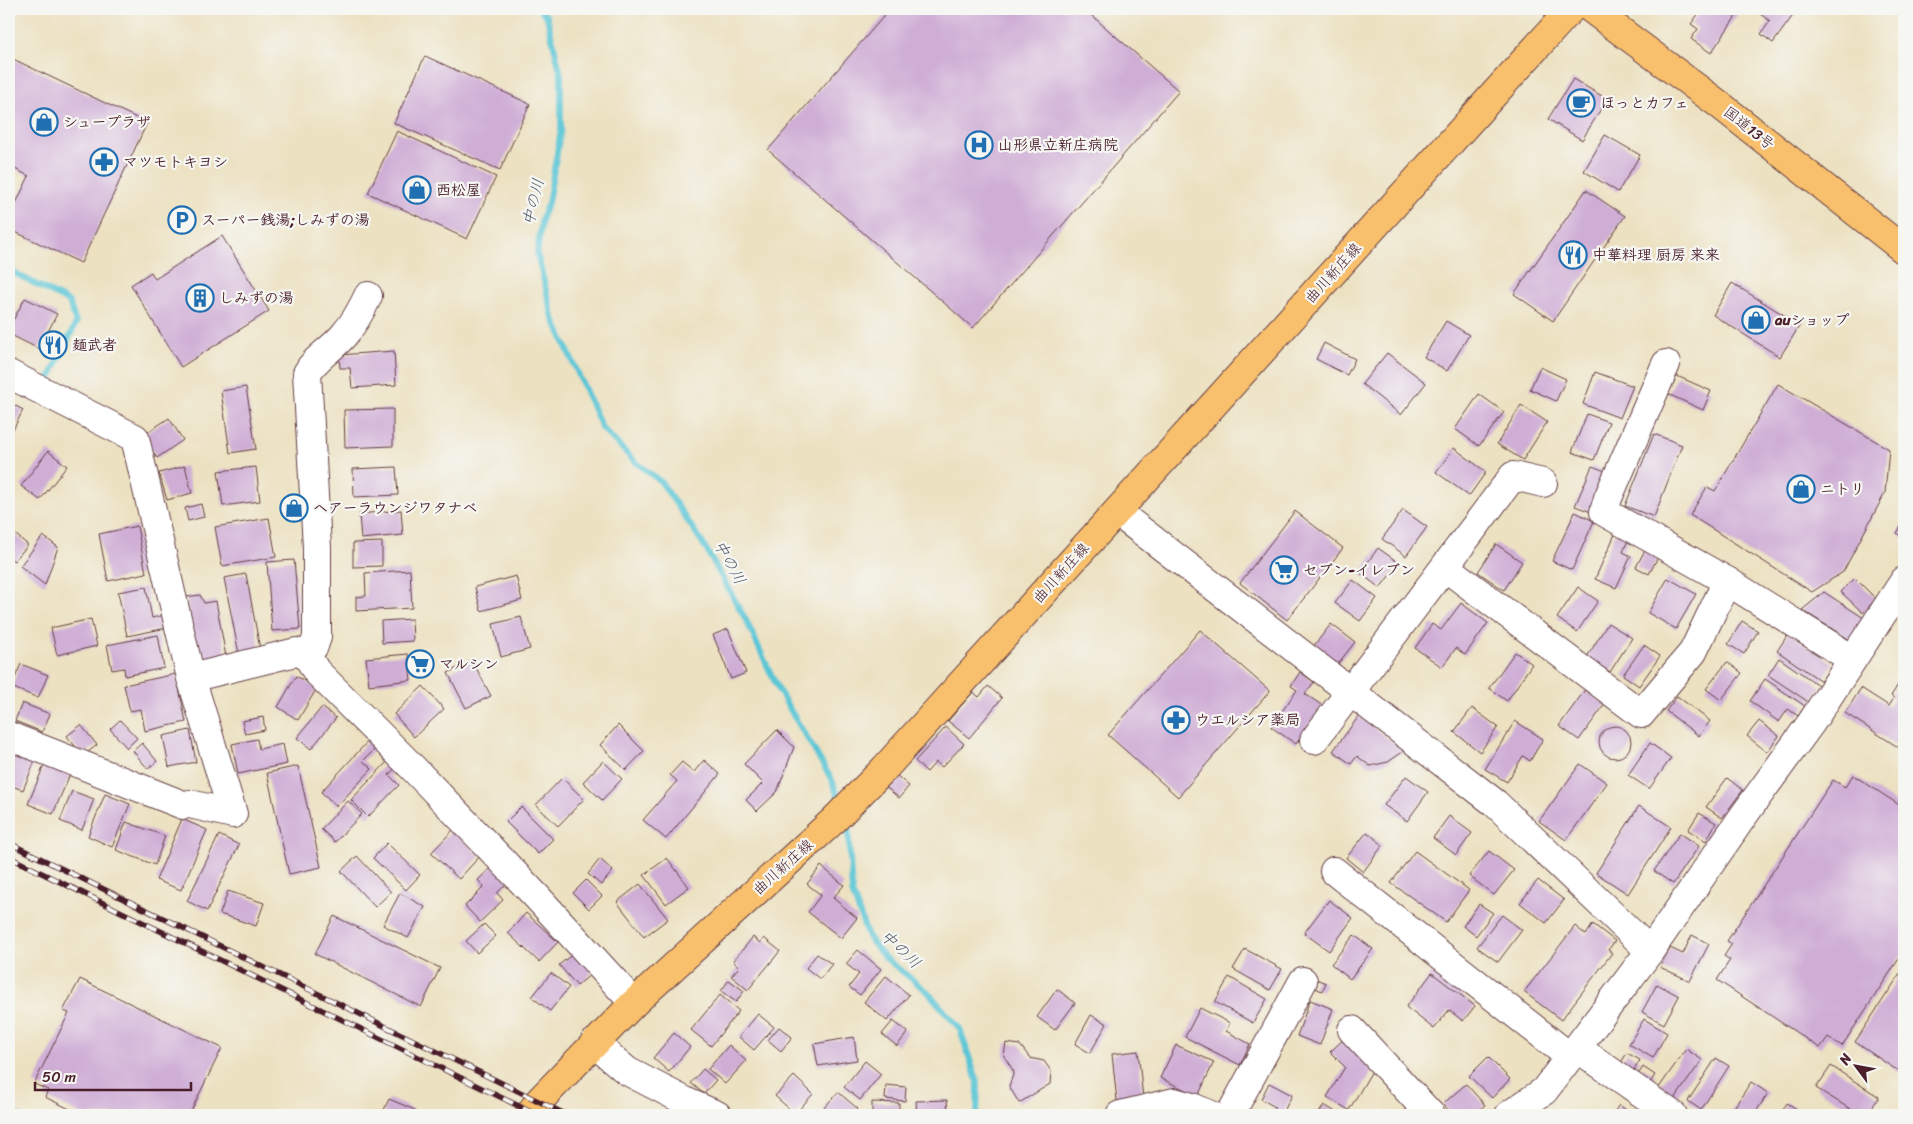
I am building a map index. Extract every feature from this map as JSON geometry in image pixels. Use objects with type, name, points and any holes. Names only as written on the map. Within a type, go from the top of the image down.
[{"type":"main road","name":"曲川新庄線","points":[[529,1115],[539,1102],[634,1003],[834,820],[884,769],[1571,9]]},
{"type":"main road","name":"国道13号","points":[[1591,9],[1720,105],[1904,250]]},
{"type":"street","points":[[306,656],[314,646],[317,637],[317,547],[306,373],[310,366],[348,330],[358,317],[368,296]]},
{"type":"street","points":[[1666,364],[1608,498],[1604,512],[1727,581],[1852,659]]},
{"type":"street","points":[[9,374],[134,438],[191,678],[234,814],[190,804],[183,805],[9,736]]},
{"type":"street","points":[[1314,740],[1513,476],[1543,483]]},
{"type":"street","points":[[1116,512],[1495,803],[1650,951]]},
{"type":"street","points":[[1445,567],[1641,714],[1693,652],[1727,581]]},
{"type":"street","points":[[1509,1115],[1544,1091],[1650,951],[1810,723],[1904,581]]},
{"type":"street","points":[[191,678],[296,652],[306,656],[316,671],[411,766],[537,897],[634,1003]]},
{"type":"street","points":[[1334,871],[1573,1052],[1673,1115]]},
{"type":"street","points":[[1230,1115],[1303,981]]},
{"type":"street","points":[[1352,1030],[1431,1115]]},
{"type":"street","points":[[594,1044],[627,1071],[717,1115]]},
{"type":"street","points":[[1120,1115],[1174,1102],[1211,1115]]},
{"type":"building","points":[[890,9],[1084,9],[1179,91],[973,328],[768,150]]},
{"type":"building","points":[[1702,9],[1733,9],[1739,12],[1711,53],[1691,39],[1698,29],[1691,24]]},
{"type":"building","points":[[1753,9],[1787,9],[1794,14],[1773,43],[1761,34],[1770,21]]},
{"type":"building","points":[[425,56],[530,104],[500,170],[394,123]]},
{"type":"building","points":[[13,59],[147,123],[81,263],[9,229],[9,218],[29,176],[9,166],[9,67]]},
{"type":"building","points":[[1573,79],[1607,99],[1582,140],[1548,119]]},
{"type":"building","points":[[397,131],[496,177],[467,239],[368,193]]},
{"type":"building","points":[[1605,135],[1640,155],[1618,192],[1584,171]]},
{"type":"building","points":[[1586,190],[1625,216],[1553,321],[1514,294]]},
{"type":"building","name":"しみずの湯","points":[[222,236],[269,311],[181,367],[131,285],[151,272],[155,279]]},
{"type":"building","name":"auショップ","points":[[1732,283],[1800,325],[1780,357],[1713,315]]},
{"type":"building","points":[[25,298],[57,314],[39,349],[9,334],[9,328]]},
{"type":"building","points":[[1446,321],[1469,335],[1447,371],[1424,357]]},
{"type":"building","points":[[1324,343],[1355,359],[1347,375],[1316,359]]},
{"type":"building","points":[[394,351],[396,385],[352,388],[350,368],[340,368],[339,355]]},
{"type":"building","points":[[1387,353],[1426,383],[1401,415],[1362,384]]},
{"type":"building","points":[[1540,367],[1566,379],[1556,401],[1530,389]]},
{"type":"building","points":[[1595,372],[1633,386],[1620,418],[1583,404]]},
{"type":"building","points":[[1677,376],[1711,391],[1703,410],[1668,394]]},
{"type":"building","name":"ニトリ","points":[[1778,384],[1889,449],[1885,493],[1843,572],[1812,592],[1690,515],[1707,487],[1715,491]]},
{"type":"building","points":[[246,387],[256,449],[230,453],[221,391]]},
{"type":"building","points":[[1479,394],[1504,412],[1479,446],[1455,429]]},
{"type":"building","points":[[9,402],[23,410],[9,438]]},
{"type":"building","points":[[1521,405],[1547,422],[1523,460],[1497,444]]},
{"type":"building","points":[[393,409],[393,446],[345,448],[344,410]]},
{"type":"building","points":[[1587,414],[1609,422],[1594,460],[1572,452]]},
{"type":"building","points":[[169,418],[183,440],[157,458],[142,436]]},
{"type":"building","points":[[1654,434],[1682,445],[1654,517],[1625,506]]},
{"type":"building","points":[[1454,448],[1486,472],[1469,496],[1436,472]]},
{"type":"building","points":[[48,451],[67,466],[40,500],[21,486]]},
{"type":"building","points":[[185,466],[192,493],[167,500],[159,473]]},
{"type":"building","points":[[1592,466],[1608,472],[1591,512],[1575,506]]},
{"type":"building","points":[[256,467],[260,501],[223,506],[218,471]]},
{"type":"building","points":[[396,467],[398,495],[354,497],[353,469]]},
{"type":"building","points":[[201,504],[204,517],[188,521],[185,508]]},
{"type":"building","points":[[401,510],[403,535],[361,539],[359,514]]},
{"type":"building","points":[[1403,510],[1427,527],[1406,556],[1382,539]]},
{"type":"building","points":[[1295,511],[1343,548],[1287,620],[1240,583]]},
{"type":"building","points":[[1575,512],[1594,521],[1572,570],[1552,561]]},
{"type":"building","points":[[269,518],[276,557],[222,566],[215,527]]},
{"type":"building","points":[[1904,522],[1904,538],[1897,533]]},
{"type":"building","points":[[137,526],[146,573],[108,581],[99,534]]},
{"type":"building","points":[[9,529],[28,545],[14,561],[9,557]]},
{"type":"building","points":[[1616,532],[1629,538],[1623,552],[1631,556],[1616,588],[1595,579]]},
{"type":"building","points":[[43,536],[58,547],[45,585],[20,566]]},
{"type":"building","points":[[382,542],[382,566],[353,567],[353,543]]},
{"type":"building","points":[[1496,544],[1522,562],[1504,590],[1478,572]]},
{"type":"building","points":[[1378,548],[1399,563],[1380,588],[1360,573]]},
{"type":"building","points":[[1645,550],[1658,557],[1649,574],[1636,567]]},
{"type":"building","points":[[294,560],[300,629],[272,631],[267,562]]},
{"type":"building","points":[[410,570],[412,608],[356,611],[356,597],[366,596],[365,573]]},
{"type":"building","points":[[246,574],[260,649],[239,654],[224,578]]},
{"type":"building","points":[[516,576],[522,600],[481,611],[475,587]]},
{"type":"building","points":[[1668,578],[1696,594],[1676,629],[1648,613]]},
{"type":"building","points":[[1855,578],[1876,599],[1863,613],[1841,592]]},
{"type":"building","points":[[1353,580],[1377,598],[1360,621],[1335,603]]},
{"type":"building","points":[[146,587],[152,618],[164,615],[167,628],[127,636],[118,592]]},
{"type":"building","points":[[1578,587],[1598,601],[1577,632],[1557,618]]},
{"type":"building","points":[[1824,592],[1864,618],[1850,640],[1802,610]]},
{"type":"building","points":[[200,595],[204,603],[216,601],[226,657],[197,662],[186,597]]},
{"type":"building","points":[[1461,603],[1488,623],[1465,655],[1456,648],[1442,667],[1415,648],[1432,624],[1441,630]]},
{"type":"building","points":[[521,617],[530,649],[501,657],[493,624]]},
{"type":"building","points":[[91,619],[97,646],[57,655],[51,628]]},
{"type":"building","points":[[412,619],[413,641],[382,643],[381,621]]},
{"type":"building","points":[[1742,621],[1758,631],[1744,654],[1728,644]]},
{"type":"building","points":[[1608,623],[1632,638],[1610,672],[1587,657]]},
{"type":"building","points":[[1331,624],[1355,642],[1337,665],[1313,647]]},
{"type":"building","points":[[728,629],[746,673],[731,679],[713,635]]},
{"type":"building","points":[[1200,630],[1270,691],[1178,797],[1108,735]]},
{"type":"building","points":[[1789,633],[1833,663],[1821,681],[1777,651]]},
{"type":"building","points":[[158,635],[164,668],[125,676],[124,668],[112,670],[107,645]]},
{"type":"building","points":[[1644,645],[1660,656],[1639,686],[1623,675]]},
{"type":"building","points":[[1515,652],[1532,664],[1507,701],[1489,688]]},
{"type":"building","points":[[408,654],[411,680],[369,685],[366,658]]},
{"type":"building","points":[[1779,658],[1821,687],[1810,703],[1768,675]]},
{"type":"building","points":[[472,660],[491,696],[466,708],[448,673]]},
{"type":"building","points":[[1727,662],[1742,673],[1721,700],[1706,689]]},
{"type":"building","points":[[21,664],[48,675],[38,698],[11,687]]},
{"type":"building","points":[[1300,672],[1314,682],[1305,694],[1323,706],[1296,744],[1271,727],[1297,690],[1291,686]]},
{"type":"building","points":[[176,674],[186,722],[145,731],[141,709],[130,711],[124,685]]},
{"type":"building","points":[[296,676],[317,688],[298,720],[278,707]]},
{"type":"building","points":[[1765,679],[1805,706],[1798,716],[1788,709],[1779,722],[1750,701]]},
{"type":"building","points":[[1901,680],[1904,682],[1904,744],[1901,749],[1845,713],[1861,688],[1889,706],[1894,698],[1891,696]]},
{"type":"building","points":[[423,686],[444,709],[414,737],[394,714]]},
{"type":"building","points":[[988,686],[1002,698],[969,738],[948,721],[973,692],[979,697]]},
{"type":"building","points":[[1585,690],[1605,704],[1579,740],[1559,726]]},
{"type":"building","points":[[1677,696],[1710,721],[1699,736],[1666,711]]},
{"type":"building","points":[[22,703],[50,714],[42,732],[15,721]]},
{"type":"building","points":[[322,707],[336,718],[311,749],[297,738]]},
{"type":"building","points":[[1472,708],[1498,727],[1480,752],[1454,732]]},
{"type":"building","points":[[1359,716],[1404,751],[1388,762],[1370,766],[1357,756],[1351,764],[1333,751]]},
{"type":"building","points":[[263,717],[265,730],[245,734],[242,721]]},
{"type":"building","points":[[120,720],[137,738],[127,748],[110,729]]},
{"type":"building","points":[[1515,721],[1543,739],[1530,761],[1523,756],[1507,782],[1485,769]]},
{"type":"building","points":[[1759,721],[1779,736],[1767,752],[1747,736]]},
{"type":"building","points":[[81,725],[97,745],[83,756],[67,736]]},
{"type":"building","points":[[618,725],[644,751],[626,770],[600,745]]},
{"type":"building","points":[[1615,726],[1621,727],[1626,731],[1630,736],[1630,748],[1626,753],[1621,757],[1615,758],[1609,757],[1604,753],[1600,748],[1599,742],[1600,736],[1604,731],[1609,727]]},
{"type":"building","points":[[946,727],[964,744],[942,767],[936,762],[927,772],[915,761]]},
{"type":"building","points":[[190,730],[196,762],[169,767],[163,736]]},
{"type":"building","points":[[777,730],[794,747],[777,792],[757,811],[746,800],[763,783],[744,764]]},
{"type":"building","points":[[257,739],[259,749],[283,744],[287,764],[238,774],[232,744]]},
{"type":"building","points":[[369,740],[377,747],[363,761],[372,769],[337,806],[321,792]]},
{"type":"building","points":[[142,743],[157,761],[148,769],[133,751]]},
{"type":"building","points":[[1650,743],[1671,758],[1649,789],[1628,775]]},
{"type":"building","points":[[9,750],[37,756],[23,790],[9,785]]},
{"type":"building","points":[[704,760],[720,774],[666,839],[643,820],[677,781],[670,775],[682,762],[694,772]]},
{"type":"building","points":[[603,761],[622,779],[602,800],[583,782]]},
{"type":"building","points":[[387,762],[394,769],[389,775],[399,785],[368,817],[351,800]]},
{"type":"building","points":[[45,763],[70,774],[53,814],[28,804]]},
{"type":"building","points":[[1580,764],[1607,783],[1566,840],[1539,821]]},
{"type":"building","points":[[298,766],[321,867],[289,874],[267,773]]},
{"type":"building","points":[[896,775],[909,786],[899,798],[886,787]]},
{"type":"building","points":[[1853,775],[1904,808],[1904,951],[1842,1046],[1828,1037],[1820,1048],[1717,980],[1730,960],[1724,956],[1732,944],[1727,941],[1833,780],[1845,787]]},
{"type":"building","points":[[1406,776],[1428,792],[1407,821],[1384,805]]},
{"type":"building","points":[[562,778],[584,799],[558,826],[536,805]]},
{"type":"building","points":[[1727,778],[1743,790],[1722,818],[1706,807]]},
{"type":"building","points":[[72,791],[94,799],[82,830],[60,821]]},
{"type":"building","points":[[105,794],[130,804],[112,847],[88,836]]},
{"type":"building","points":[[348,801],[362,814],[335,842],[321,829]]},
{"type":"building","points":[[1639,806],[1671,827],[1628,894],[1596,873]]},
{"type":"building","points":[[521,807],[553,839],[538,854],[506,822]]},
{"type":"building","points":[[1699,813],[1716,823],[1706,841],[1688,830]]},
{"type":"building","points":[[1449,816],[1472,833],[1456,855],[1433,838]]},
{"type":"building","points":[[182,819],[207,830],[181,890],[156,880]]},
{"type":"building","points":[[126,822],[165,836],[155,865],[116,850]]},
{"type":"building","points":[[453,830],[480,856],[459,879],[431,853]]},
{"type":"building","points":[[1367,832],[1383,845],[1363,872],[1346,858]]},
{"type":"building","points":[[1680,833],[1699,846],[1673,884],[1654,871]]},
{"type":"building","points":[[219,835],[239,845],[207,911],[187,901]]},
{"type":"building","points":[[387,843],[420,875],[406,890],[373,858]]},
{"type":"building","points":[[1415,851],[1469,890],[1446,922],[1391,883]]},
{"type":"building","points":[[1489,851],[1514,870],[1494,895],[1469,876]]},
{"type":"building","points":[[357,856],[391,892],[375,907],[341,871]]},
{"type":"building","points":[[667,858],[689,887],[666,904],[644,875]]},
{"type":"building","points":[[600,859],[613,871],[601,885],[588,874]]},
{"type":"building","points":[[494,865],[509,882],[497,893],[503,900],[480,922],[465,906],[484,887],[478,880]]},
{"type":"building","points":[[821,866],[844,885],[833,898],[857,918],[841,938],[808,912],[821,895],[807,884]]},
{"type":"building","points":[[586,880],[602,896],[589,909],[573,893]]},
{"type":"building","points":[[1538,880],[1564,900],[1546,923],[1520,903]]},
{"type":"building","points":[[640,884],[668,919],[644,937],[617,902]]},
{"type":"building","points":[[228,891],[264,903],[256,926],[220,914]]},
{"type":"building","points":[[400,893],[425,907],[408,938],[383,925]]},
{"type":"building","points":[[1329,900],[1353,918],[1329,951],[1304,933]]},
{"type":"building","points":[[1479,904],[1493,913],[1476,936],[1463,926]]},
{"type":"building","points":[[526,913],[558,942],[539,962],[508,933]]},
{"type":"building","points":[[1502,915],[1522,930],[1498,962],[1477,947]]},
{"type":"building","points":[[334,916],[440,968],[421,1007],[315,954]]},
{"type":"building","points":[[484,924],[496,936],[477,953],[466,941]]},
{"type":"building","points":[[1593,924],[1615,941],[1608,950],[1612,953],[1561,1020],[1524,992],[1575,926],[1586,935]]},
{"type":"building","points":[[1354,935],[1373,949],[1350,979],[1331,964]]},
{"type":"building","points":[[1692,935],[1709,944],[1690,981],[1660,967],[1670,948],[1683,954]]},
{"type":"building","points":[[753,937],[760,943],[764,938],[780,951],[748,990],[731,976],[739,967],[733,961]]},
{"type":"building","points":[[1245,949],[1282,969],[1270,990],[1233,969]]},
{"type":"building","points":[[858,950],[881,969],[860,995],[849,987],[859,974],[846,964]]},
{"type":"building","points":[[575,952],[592,973],[577,986],[559,965]]},
{"type":"building","points":[[817,954],[832,964],[820,979],[806,968]]},
{"type":"building","points":[[1904,968],[1904,1075],[1855,1042]]},
{"type":"building","points":[[551,973],[569,987],[550,1011],[532,997]]},
{"type":"building","points":[[1432,973],[1475,1006],[1463,1021],[1449,1010],[1434,1029],[1406,1007]]},
{"type":"building","points":[[886,976],[909,995],[887,1021],[864,1002]]},
{"type":"building","points":[[1229,977],[1267,999],[1253,1023],[1215,1002]]},
{"type":"building","points":[[80,979],[222,1048],[189,1115],[82,1115],[45,1097],[48,1090],[34,1084],[69,1013],[63,1011]]},
{"type":"building","points":[[1316,979],[1326,983],[1322,991],[1313,987]]},
{"type":"building","points":[[729,980],[744,991],[736,1002],[721,991]]},
{"type":"building","points":[[1657,984],[1679,996],[1664,1024],[1642,1012]]},
{"type":"building","points":[[1057,989],[1075,1003],[1055,1030],[1037,1017]]},
{"type":"building","points":[[720,995],[739,1011],[711,1046],[691,1030]]},
{"type":"building","points":[[1310,1000],[1333,1009],[1320,1045],[1297,1036]]},
{"type":"building","points":[[1200,1008],[1230,1023],[1226,1031],[1250,1044],[1240,1065],[1185,1037]]},
{"type":"building","points":[[758,1014],[774,1027],[754,1050],[739,1037]]},
{"type":"building","points":[[1091,1015],[1107,1024],[1090,1053],[1075,1044]]},
{"type":"building","points":[[1644,1019],[1667,1033],[1653,1058],[1629,1044]]},
{"type":"building","points":[[893,1021],[908,1032],[897,1046],[882,1034]]},
{"type":"building","points":[[779,1027],[792,1037],[781,1051],[768,1040]]},
{"type":"building","points":[[674,1033],[690,1047],[669,1072],[653,1058]]},
{"type":"building","points":[[854,1037],[857,1060],[818,1066],[814,1044]]},
{"type":"building","points":[[1346,1037],[1375,1066],[1349,1110],[1327,1097],[1345,1067],[1330,1052]]},
{"type":"building","points":[[1006,1043],[1020,1045],[1030,1058],[1044,1061],[1051,1071],[1050,1084],[1019,1103],[1009,1086],[1014,1072],[1004,1056]]},
{"type":"building","points":[[729,1045],[746,1061],[725,1084],[708,1069]]},
{"type":"building","points":[[1176,1045],[1214,1062],[1198,1096],[1160,1078]]},
{"type":"building","points":[[1686,1049],[1702,1060],[1674,1100],[1658,1089]]},
{"type":"building","points":[[1138,1051],[1143,1098],[1117,1101],[1112,1054]]},
{"type":"building","points":[[1627,1053],[1640,1060],[1630,1077],[1617,1069]]},
{"type":"building","points":[[1488,1057],[1510,1079],[1492,1098],[1469,1076]]},
{"type":"building","points":[[1716,1058],[1729,1066],[1701,1110],[1688,1101]]},
{"type":"building","points":[[865,1061],[881,1074],[860,1100],[844,1087]]},
{"type":"building","points":[[1831,1066],[1879,1097],[1867,1115],[1860,1115],[1816,1088]]},
{"type":"building","points":[[1643,1067],[1655,1075],[1646,1089],[1634,1081]]},
{"type":"building","points":[[703,1069],[716,1080],[704,1094],[691,1083]]},
{"type":"building","points":[[794,1076],[813,1094],[795,1114],[775,1096]]},
{"type":"building","points":[[1751,1082],[1768,1093],[1754,1115],[1729,1115]]},
{"type":"building","points":[[1269,1083],[1292,1095],[1282,1115],[1272,1113],[1275,1107],[1261,1099]]},
{"type":"building","points":[[1466,1084],[1485,1105],[1474,1115],[1453,1115],[1443,1104]]},
{"type":"building","points":[[886,1085],[906,1087],[905,1101],[885,1099]]},
{"type":"building","points":[[838,1092],[858,1109],[852,1115],[830,1115],[823,1109]]},
{"type":"building","points":[[389,1099],[415,1110],[412,1115],[390,1115],[383,1112]]},
{"type":"building","points":[[947,1100],[948,1115],[917,1115],[916,1101]]},
{"type":"building","points":[[872,1102],[899,1103],[899,1115],[872,1115]]},
{"type":"building","points":[[1787,1103],[1807,1115],[1780,1115]]},
{"type":"building","points":[[1324,1105],[1341,1115],[1318,1115]]},
{"type":"building","points":[[1619,1105],[1634,1115],[1612,1115]]},
{"type":"building","points":[[11,1109],[24,1115],[9,1115]]},
{"type":"waterway","name":"中の川","points":[[540,9],[547,17],[561,75],[561,130],[548,203],[542,217],[537,254],[553,317],[602,428],[632,459],[661,482],[702,542],[746,620],[779,691],[832,780],[841,805]]},
{"type":"waterway","points":[[9,270],[69,302],[76,323],[47,384]]},
{"type":"waterway","name":"中の川","points":[[846,819],[848,825],[852,892],[868,937],[884,957],[928,992],[960,1029],[978,1084],[977,1115]]},
{"type":"railway","points":[[9,843],[567,1115]]},
{"type":"railway","points":[[9,857],[537,1115]]},
{"type":"place","name":"ほっとカフェ","points":[[1581,103]]},
{"type":"place","name":"シュープラザ","points":[[44,122]]},
{"type":"place","name":"山形県立新庄病院","points":[[979,145]]},
{"type":"place","name":"マツモトキヨシ","points":[[104,162]]},
{"type":"place","name":"西松屋","points":[[417,190]]},
{"type":"place","name":"スーパー銭湯;しみずの湯","points":[[182,220]]},
{"type":"place","name":"中華料理 厨房 来来","points":[[1573,255]]},
{"type":"place","name":"しみずの湯","points":[[200,298]]},
{"type":"place","name":"auショップ","points":[[1756,320]]},
{"type":"place","name":"麺武者","points":[[53,345]]},
{"type":"place","name":"ニトリ","points":[[1801,489]]},
{"type":"place","name":"ヘアーラウンジワタナベ","points":[[294,508]]},
{"type":"place","name":"セブン-イレブン","points":[[1284,570]]},
{"type":"place","name":"マルシン","points":[[420,664]]},
{"type":"place","name":"ウエルシア薬局","points":[[1176,720]]}]
